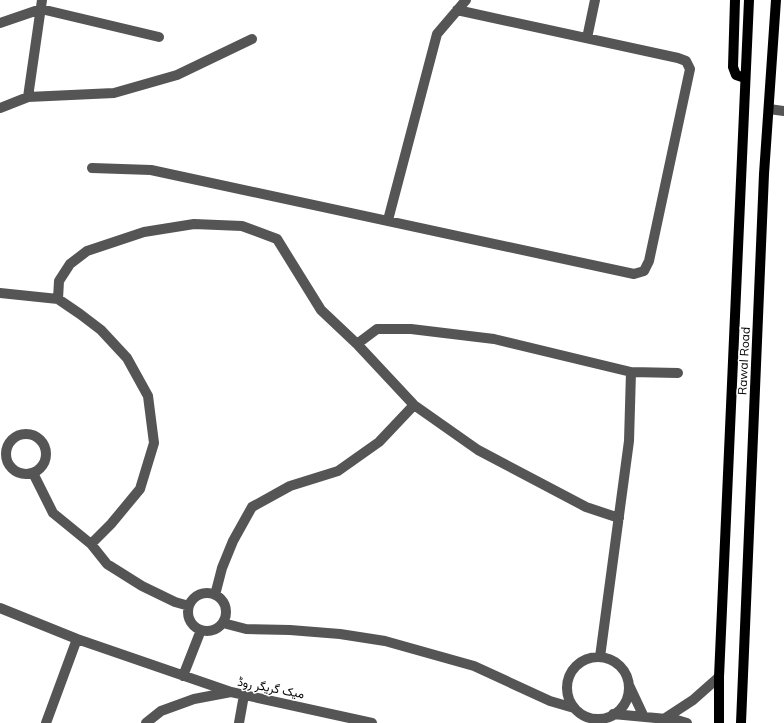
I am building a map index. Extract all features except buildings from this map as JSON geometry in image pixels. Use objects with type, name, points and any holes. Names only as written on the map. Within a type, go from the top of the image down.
[{"type":"main road","points":[[734,0],[733,68],[736,74],[745,78]]},
{"type":"main road","name":"Rawal Road","points":[[719,723],[719,677],[748,0]]},
{"type":"main road","name":"Rawal Road","points":[[741,723],[764,174],[776,0]]},
{"type":"street","points":[[388,220],[437,34],[466,0]]},
{"type":"street","points":[[587,38],[595,0]]},
{"type":"street","points":[[0,23],[41,4],[159,37]]},
{"type":"street","points":[[28,97],[41,4]]},
{"type":"street","points":[[92,168],[151,170],[634,274],[644,271],[649,261],[690,69],[686,61],[457,10]]},
{"type":"street","points":[[0,108],[28,97],[114,93],[177,75],[252,39]]},
{"type":"street","points":[[769,109],[784,111]]},
{"type":"street","points":[[58,299],[59,281],[70,264],[87,251],[144,232],[194,224],[242,226],[277,239],[321,310],[357,344],[414,405],[478,450],[586,507],[619,518]]},
{"type":"street","points":[[0,293],[58,299],[101,330],[127,358],[148,396],[154,443],[140,489],[111,524],[90,544]]},
{"type":"street","points":[[357,344],[377,330],[411,329],[494,339],[631,372],[678,373]]},
{"type":"street","points":[[600,657],[629,441],[631,372]]},
{"type":"street","points":[[215,595],[222,568],[233,541],[252,507],[290,486],[338,471],[378,442],[414,405]]},
{"type":"street","points":[[0,463],[21,474],[33,473],[44,464],[46,451],[40,439],[27,434],[21,434],[10,442],[6,455],[11,468]]},
{"type":"street","points":[[33,473],[53,514],[90,544],[107,564],[142,586],[175,602],[189,606]]},
{"type":"street","points":[[209,593],[215,595],[221,599],[226,611],[223,623],[213,631],[201,630],[195,627],[189,617],[189,606],[197,596],[209,593]]},
{"type":"street","points":[[0,608],[77,639],[232,692]]},
{"type":"street","points":[[223,623],[246,629],[290,630],[340,634],[393,643],[474,666],[550,701],[574,708],[583,715],[593,718],[603,718],[613,714],[625,702],[628,685]]},
{"type":"street","points":[[184,676],[201,630]]},
{"type":"street","points":[[46,723],[77,639]]},
{"type":"street","points":[[574,708],[569,699],[567,689],[568,679],[572,669],[580,662],[589,658],[608,658],[622,669],[628,685],[644,717]]},
{"type":"street","points":[[664,719],[693,700],[719,677]]},
{"type":"street","name":"میک گریگر روڈ","points":[[146,723],[161,710],[194,699],[232,692],[372,723]]},
{"type":"street","points":[[239,723],[244,695]]},
{"type":"street","points":[[613,714],[687,723]]}]
